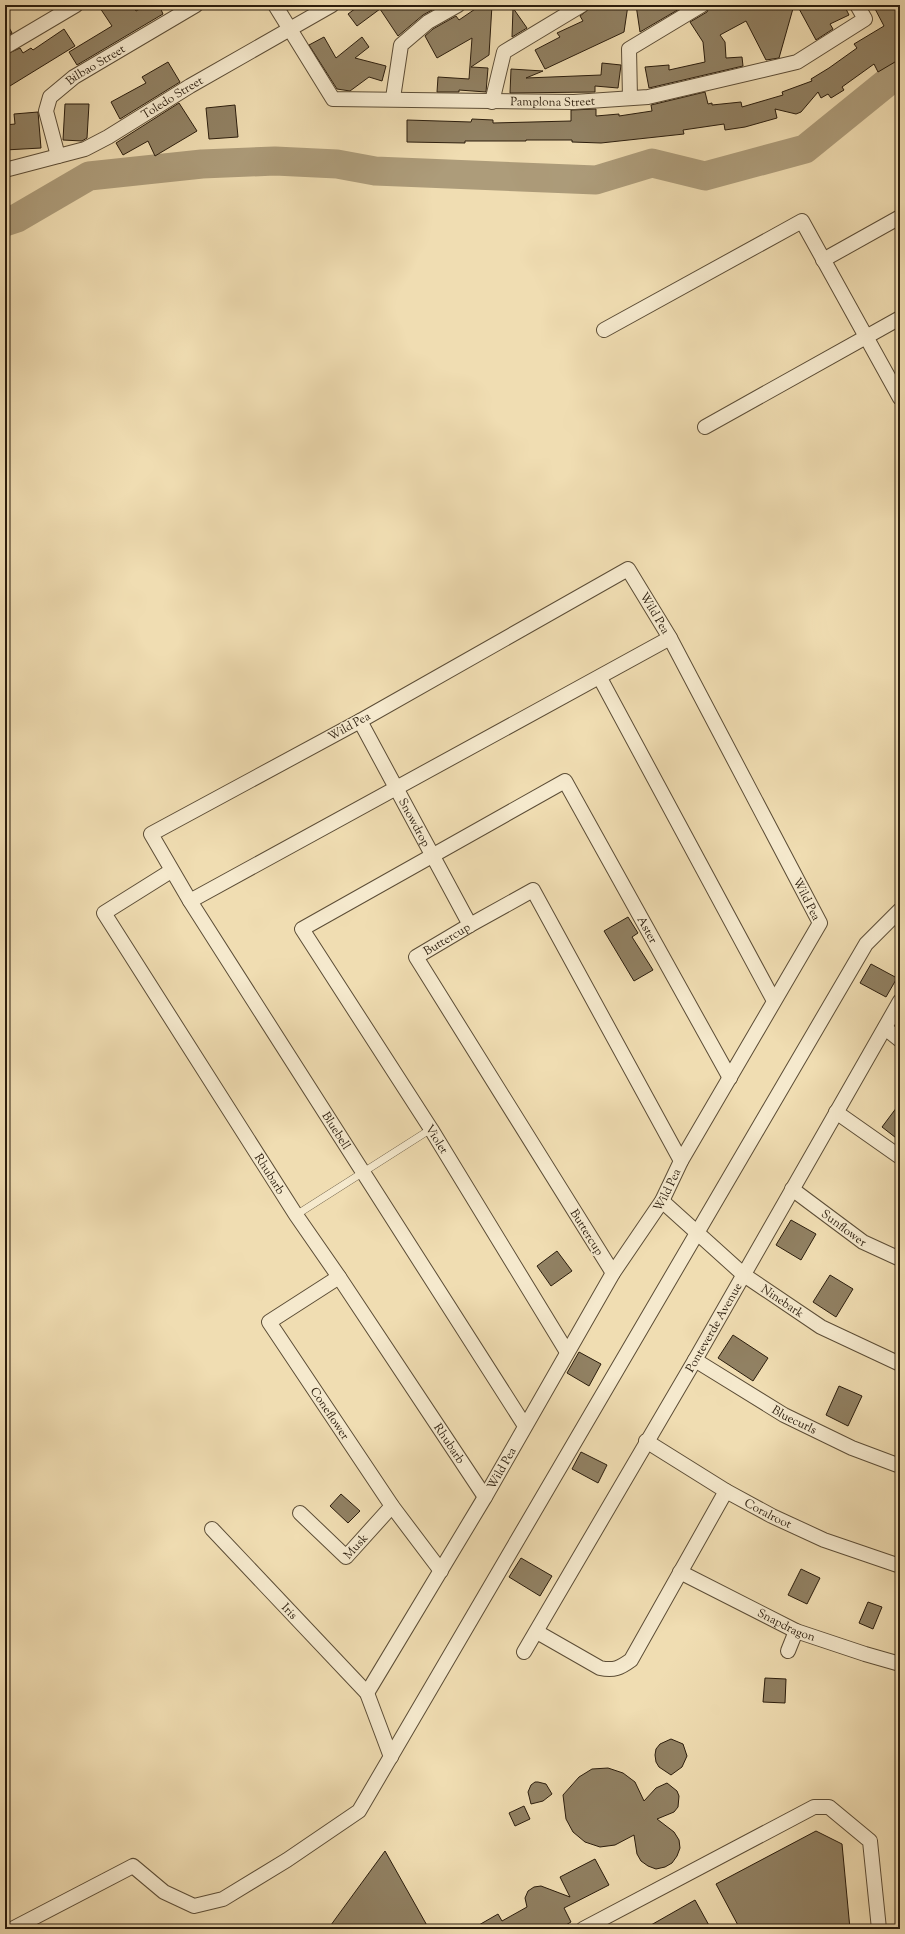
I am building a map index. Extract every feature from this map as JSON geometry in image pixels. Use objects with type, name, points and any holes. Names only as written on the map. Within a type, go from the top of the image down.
[{"type":"street","points":[[5,47],[76,5]]},
{"type":"street","name":"Bilbao Street","points":[[58,156],[46,111],[50,97],[74,77],[196,5]]},
{"type":"street","name":"Pamplona Street","points":[[275,5],[333,99],[393,98],[492,102],[574,102],[648,97],[797,62],[865,19],[857,5]]},
{"type":"street","name":"Toledo Street","points":[[5,170],[85,149],[103,140],[190,86],[332,5]]},
{"type":"street","points":[[393,98],[401,45],[428,22],[458,5]]},
{"type":"street","points":[[492,102],[504,52],[582,5]]},
{"type":"street","points":[[630,98],[628,48],[702,5]]},
{"type":"street","points":[[823,260],[900,217]]},
{"type":"street","points":[[604,330],[802,221],[900,398]]},
{"type":"street","points":[[705,427],[900,318]]},
{"type":"street","name":"Wild Pea","points":[[151,834],[360,721],[628,569],[670,638],[820,923],[681,1161],[662,1201],[613,1273],[485,1497],[367,1693]]},
{"type":"street","points":[[190,901],[600,678],[670,638]]},
{"type":"street","points":[[600,678],[774,1001]]},
{"type":"street","name":"Snowdrop","points":[[360,721],[470,925]]},
{"type":"street","name":"Aster","points":[[432,855],[565,781],[730,1078]]},
{"type":"street","name":"Bluebell","points":[[151,834],[190,901],[525,1426]]},
{"type":"street","name":"Violet","points":[[432,855],[302,929],[431,1129],[568,1352]]},
{"type":"street","name":"Rhubarb","points":[[172,871],[104,913],[296,1215],[339,1276],[485,1497]]},
{"type":"street","name":"Buttercup","points":[[613,1273],[416,957],[533,890],[681,1161]]},
{"type":"street","points":[[12,1929],[133,1866],[164,1892],[194,1906],[223,1899],[287,1860],[359,1811],[866,944],[900,910]]},
{"type":"street","name":"Ponteverde Avenue","points":[[524,1652],[646,1441],[695,1360],[900,1001]]},
{"type":"street","points":[[885,1028],[900,1040]]},
{"type":"street","points":[[836,1112],[900,1157]]},
{"type":"street","name":"Sunflower","points":[[792,1189],[863,1242],[900,1259]]},
{"type":"street","name":"Ninebark","points":[[662,1201],[744,1275],[821,1328],[900,1364]]},
{"type":"street","name":"Coneflower","points":[[339,1276],[269,1322],[392,1506],[441,1571]]},
{"type":"street","name":"Bluecurls","points":[[695,1360],[784,1415],[852,1448],[900,1466]]},
{"type":"street","name":"Coralroot","points":[[646,1441],[726,1491],[772,1516],[824,1540],[900,1566]]},
{"type":"street","points":[[536,1632],[600,1668],[610,1670],[619,1668],[631,1660],[726,1491]]},
{"type":"street","name":"Musk","points":[[300,1513],[346,1557],[392,1506]]},
{"type":"street","name":"Iris","points":[[212,1529],[367,1693]]},
{"type":"street","name":"Snapdragon","points":[[680,1572],[796,1631],[864,1654],[900,1664]]},
{"type":"street","points":[[788,1651],[796,1631]]},
{"type":"street","points":[[367,1693],[391,1757]]},
{"type":"street","points":[[583,1929],[814,1807],[829,1807],[870,1841],[879,1929]]},
{"type":"lane","points":[[296,1215],[431,1129]]},
{"type":"building","points":[[98,5],[132,5],[136,11],[147,5],[159,5],[163,14],[77,65],[69,52],[112,26]]},
{"type":"building","points":[[360,5],[441,5],[423,15],[398,36],[380,9],[357,26],[348,14]]},
{"type":"building","points":[[481,5],[492,5],[489,55],[471,67],[488,68],[486,92],[459,90],[459,92],[437,92],[438,77],[469,79],[472,38],[437,58],[425,36],[433,29],[456,16],[459,20]]},
{"type":"building","points":[[590,5],[628,5],[624,32],[545,69],[535,50],[560,37],[557,33],[583,21],[580,16],[589,9]]},
{"type":"building","points":[[636,5],[686,5],[640,32]]},
{"type":"building","points":[[710,5],[794,5],[779,58],[766,60],[746,21],[720,35],[725,42],[726,58],[742,57],[743,66],[649,88],[645,67],[669,65],[669,70],[705,62],[703,42],[690,22],[707,12]]},
{"type":"building","points":[[797,5],[844,5],[849,15],[830,24],[833,29],[816,40]]},
{"type":"building","points":[[873,5],[900,5],[900,59],[878,72],[874,64],[842,87],[844,90],[831,98],[828,94],[821,98],[818,92],[801,112],[796,114],[775,109],[777,118],[745,127],[725,130],[724,124],[683,130],[684,134],[601,143],[572,142],[572,140],[465,141],[465,143],[407,142],[407,120],[471,122],[472,119],[493,120],[493,123],[571,121],[571,110],[596,109],[596,116],[619,114],[619,116],[652,111],[651,105],[705,92],[708,104],[712,103],[712,105],[741,102],[742,107],[783,95],[782,92],[812,81],[811,79],[857,48],[854,44],[884,26]]},
{"type":"building","points":[[513,8],[527,28],[512,37]]},
{"type":"building","points":[[5,20],[12,33],[5,37]]},
{"type":"building","points":[[64,29],[75,46],[5,89],[5,55],[20,48],[23,53],[31,48],[33,50]]},
{"type":"building","points":[[324,37],[336,58],[362,37],[369,47],[355,58],[386,66],[382,81],[369,77],[350,91],[337,89],[309,45]]},
{"type":"building","points":[[168,62],[180,82],[120,119],[111,102],[146,83],[142,77]]},
{"type":"building","points":[[602,63],[621,65],[618,88],[595,86],[595,92],[510,93],[511,69],[543,71],[526,78],[601,75]]},
{"type":"building","points":[[179,103],[197,131],[155,156],[148,141],[123,155],[116,143]]},
{"type":"building","points":[[65,104],[89,104],[87,138],[82,141],[63,140]]},
{"type":"building","points":[[235,105],[238,137],[209,139],[206,108]]},
{"type":"building","points":[[38,112],[41,148],[5,150],[5,125],[15,124],[14,114]]},
{"type":"building","points":[[628,917],[638,933],[632,937],[653,970],[634,981],[604,931]]},
{"type":"building","points":[[871,964],[897,978],[886,997],[860,983]]},
{"type":"building","points":[[900,1103],[900,1141],[882,1127]]},
{"type":"building","points":[[791,1220],[816,1234],[801,1260],[776,1245]]},
{"type":"building","points":[[557,1251],[572,1271],[551,1286],[537,1266]]},
{"type":"building","points":[[830,1275],[853,1289],[836,1317],[813,1302]]},
{"type":"building","points":[[733,1335],[768,1358],[753,1381],[718,1358]]},
{"type":"building","points":[[579,1352],[601,1364],[589,1386],[567,1373]]},
{"type":"building","points":[[839,1386],[862,1396],[848,1426],[826,1415]]},
{"type":"building","points":[[581,1452],[607,1465],[598,1483],[572,1469]]},
{"type":"building","points":[[341,1494],[360,1511],[348,1523],[330,1506]]},
{"type":"building","points":[[521,1558],[552,1576],[540,1596],[509,1577]]},
{"type":"building","points":[[801,1569],[820,1578],[807,1604],[788,1595]]},
{"type":"building","points":[[868,1602],[882,1607],[873,1629],[859,1623]]},
{"type":"building","points":[[765,1678],[786,1679],[785,1703],[763,1702]]},
{"type":"building","points":[[671,1739],[683,1744],[687,1756],[682,1767],[671,1775],[659,1767],[656,1762],[655,1755],[656,1749],[660,1744]]},
{"type":"building","points":[[608,1768],[623,1773],[635,1782],[644,1801],[656,1788],[667,1783],[677,1791],[679,1796],[678,1807],[674,1812],[657,1819],[674,1832],[679,1840],[680,1848],[672,1863],[665,1867],[656,1869],[641,1861],[637,1854],[634,1835],[615,1845],[600,1847],[585,1842],[573,1832],[566,1819],[563,1795],[579,1777],[592,1769]]},
{"type":"building","points":[[535,1782],[546,1784],[552,1794],[543,1801],[531,1804],[528,1792],[531,1785]]},
{"type":"building","points":[[524,1806],[530,1819],[515,1826],[509,1813]]},
{"type":"building","points":[[816,1831],[842,1844],[850,1929],[740,1929],[716,1884]]},
{"type":"building","points":[[385,1851],[429,1929],[328,1929]]},
{"type":"building","points":[[595,1859],[609,1885],[564,1908],[571,1922],[559,1929],[472,1929],[498,1914],[502,1921],[527,1907],[525,1898],[528,1891],[534,1887],[541,1886],[570,1897],[560,1877]]},
{"type":"building","points":[[695,1900],[711,1929],[644,1929]]},
{"type":"waterway","points":[[5,222],[17,218],[89,176],[202,164],[275,161],[337,164],[375,171],[596,180],[652,163],[705,176],[805,149],[890,80],[900,75]]}]
